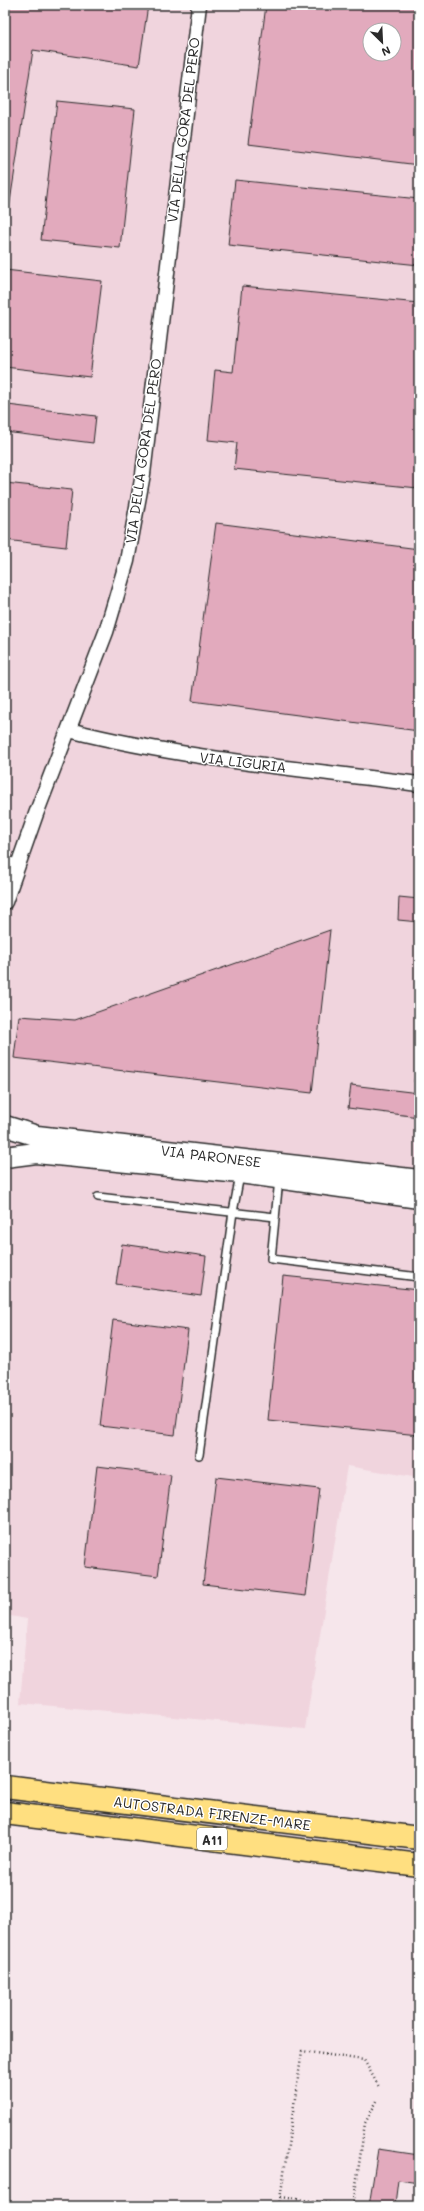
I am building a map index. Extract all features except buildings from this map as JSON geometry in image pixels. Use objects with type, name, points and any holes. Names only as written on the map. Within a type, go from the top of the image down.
[{"type":"highway","name":"AUTOSTRADA FIRENZE-MARE","points":[[5,1787],[419,1838]]},
{"type":"highway","name":"AUTOSTRADA FIRENZE-MARE","points":[[5,1813],[419,1866]]},
{"type":"main road","name":"VIA PARONESE","points":[[5,1126],[38,1136],[419,1180]]},
{"type":"main road","name":"VIA PARONESE","points":[[5,1157],[36,1153],[240,1173],[419,1198]]},
{"type":"street","name":"VIA DELLA GORA DEL PERO","points":[[5,902],[11,862],[69,730],[106,632],[127,561],[140,491],[199,5]]},
{"type":"street","name":"VIA LIGURIA","points":[[69,730],[120,743],[174,752],[419,784]]},
{"type":"lane","points":[[199,1455],[233,1212],[240,1173]]},
{"type":"lane","points":[[279,1178],[271,1259],[419,1277]]},
{"type":"lane","points":[[98,1197],[275,1217]]},
{"type":"path","points":[[279,2206],[302,2051],[364,2060],[379,2087]]},
{"type":"path","points":[[353,2206],[365,2123],[377,2101]]},
{"type":"path","points":[[281,2197],[349,2206]]},
{"type":"shaded area","points":[[5,5],[419,5],[419,1478],[347,1466],[305,1729],[20,1703],[27,1619],[5,1615]]}]
